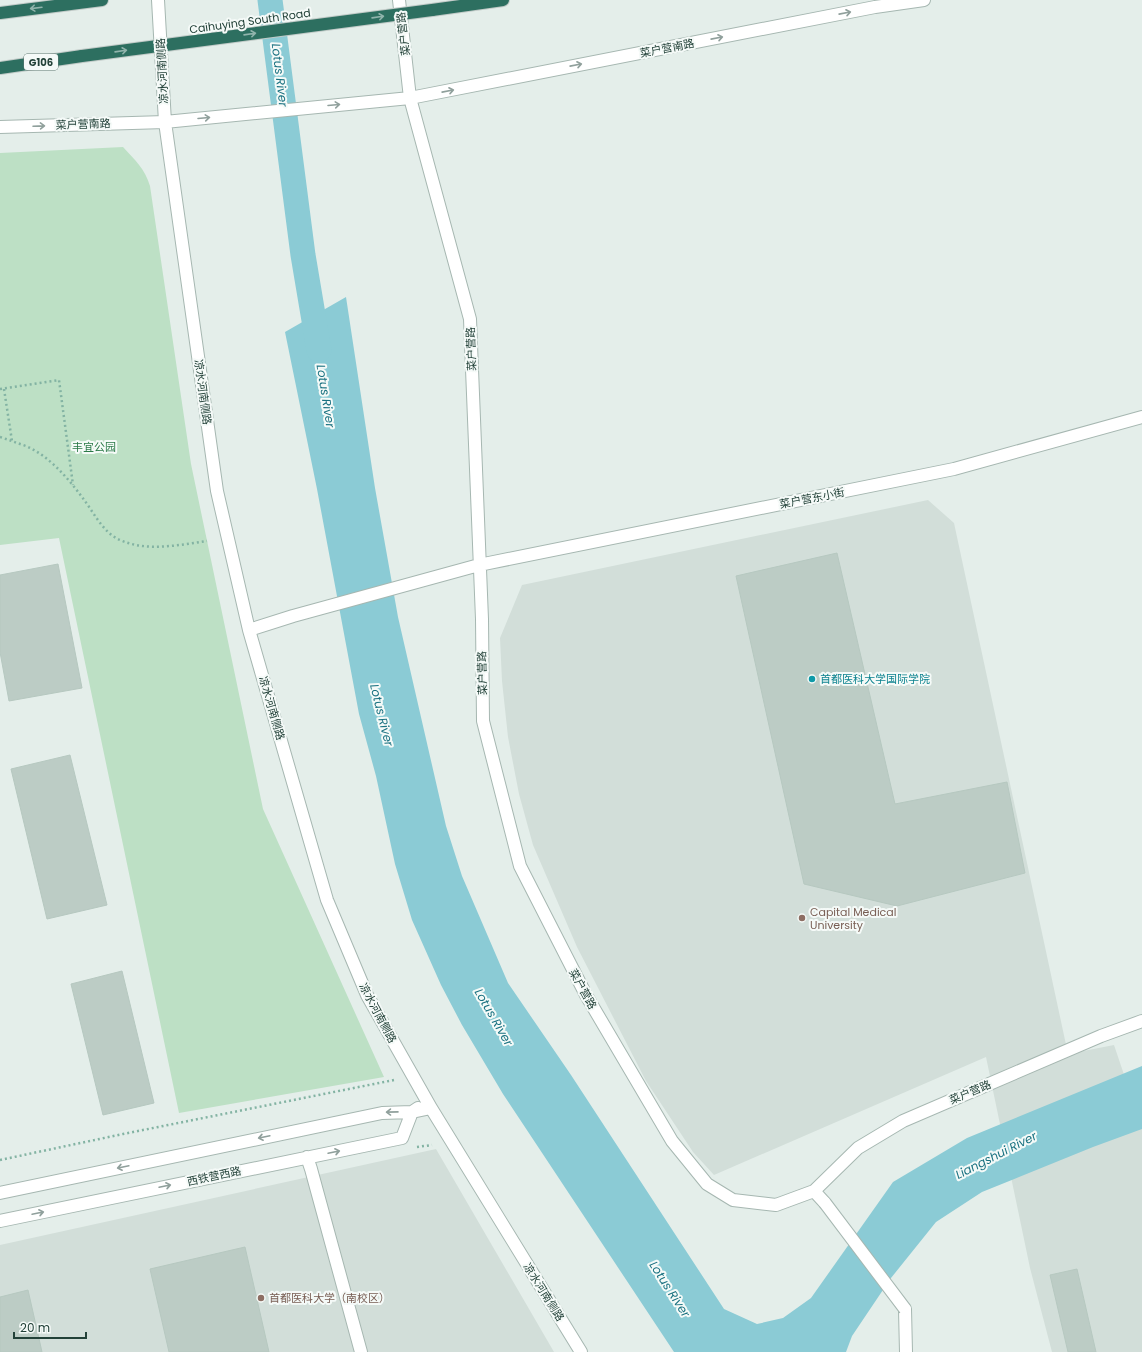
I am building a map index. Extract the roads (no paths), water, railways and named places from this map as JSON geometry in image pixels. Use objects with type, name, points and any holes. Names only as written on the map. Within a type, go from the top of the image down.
[{"type":"highway","points":[[0,13],[102,0]]},
{"type":"highway","name":"Caihuying South Road","points":[[0,68],[503,0]]},
{"type":"street","name":"凉水河南侧路","points":[[158,0],[165,122],[217,491],[249,630],[327,900],[367,996],[429,1105],[581,1352]]},
{"type":"street","name":"菜户营路","points":[[399,0],[410,98],[470,319],[478,565],[482,619],[483,721],[520,866],[586,995],[672,1141],[707,1184],[733,1200],[776,1205],[814,1191],[858,1148],[879,1134],[903,1121],[1101,1036],[1142,1021]]},
{"type":"street","name":"菜户营南路","points":[[0,127],[165,122],[410,98],[875,7],[924,0]]},
{"type":"street","name":"菜户营东小街","points":[[249,630],[293,616],[478,565],[954,470],[1142,417]]},
{"type":"street","points":[[0,1193],[382,1113],[412,1112],[429,1105]]},
{"type":"street","name":"西铁营西路","points":[[0,1221],[402,1138],[412,1112]]},
{"type":"street","points":[[306,1157],[311,1170],[361,1352]]},
{"type":"street","points":[[814,1191],[825,1203],[905,1309],[906,1352]]},
{"type":"water","name":"Liangshui River","points":[[346,297],[375,488],[398,617],[446,826],[462,876],[508,983],[571,1075],[724,1309],[757,1324],[783,1318],[811,1298],[893,1182],[967,1138],[1142,1066],[1142,1129],[1093,1147],[982,1192],[936,1222],[891,1278],[852,1336],[846,1352],[674,1352],[503,1094],[462,1025],[441,985],[412,920],[395,864],[376,776],[359,714],[317,489],[285,332]]},
{"type":"waterway","name":"Lotus River","points":[[270,0],[303,255],[319,350]]},
{"type":"place","name":"首都医科大学国际学院","points":[[812,679]]},
{"type":"place","name":"Capital Medical University","points":[[802,918]]},
{"type":"place","name":"首都医科大学（南校区）","points":[[261,1298]]},
{"type":"park label","name":"丰宜公园","points":[[94,447]]}]
